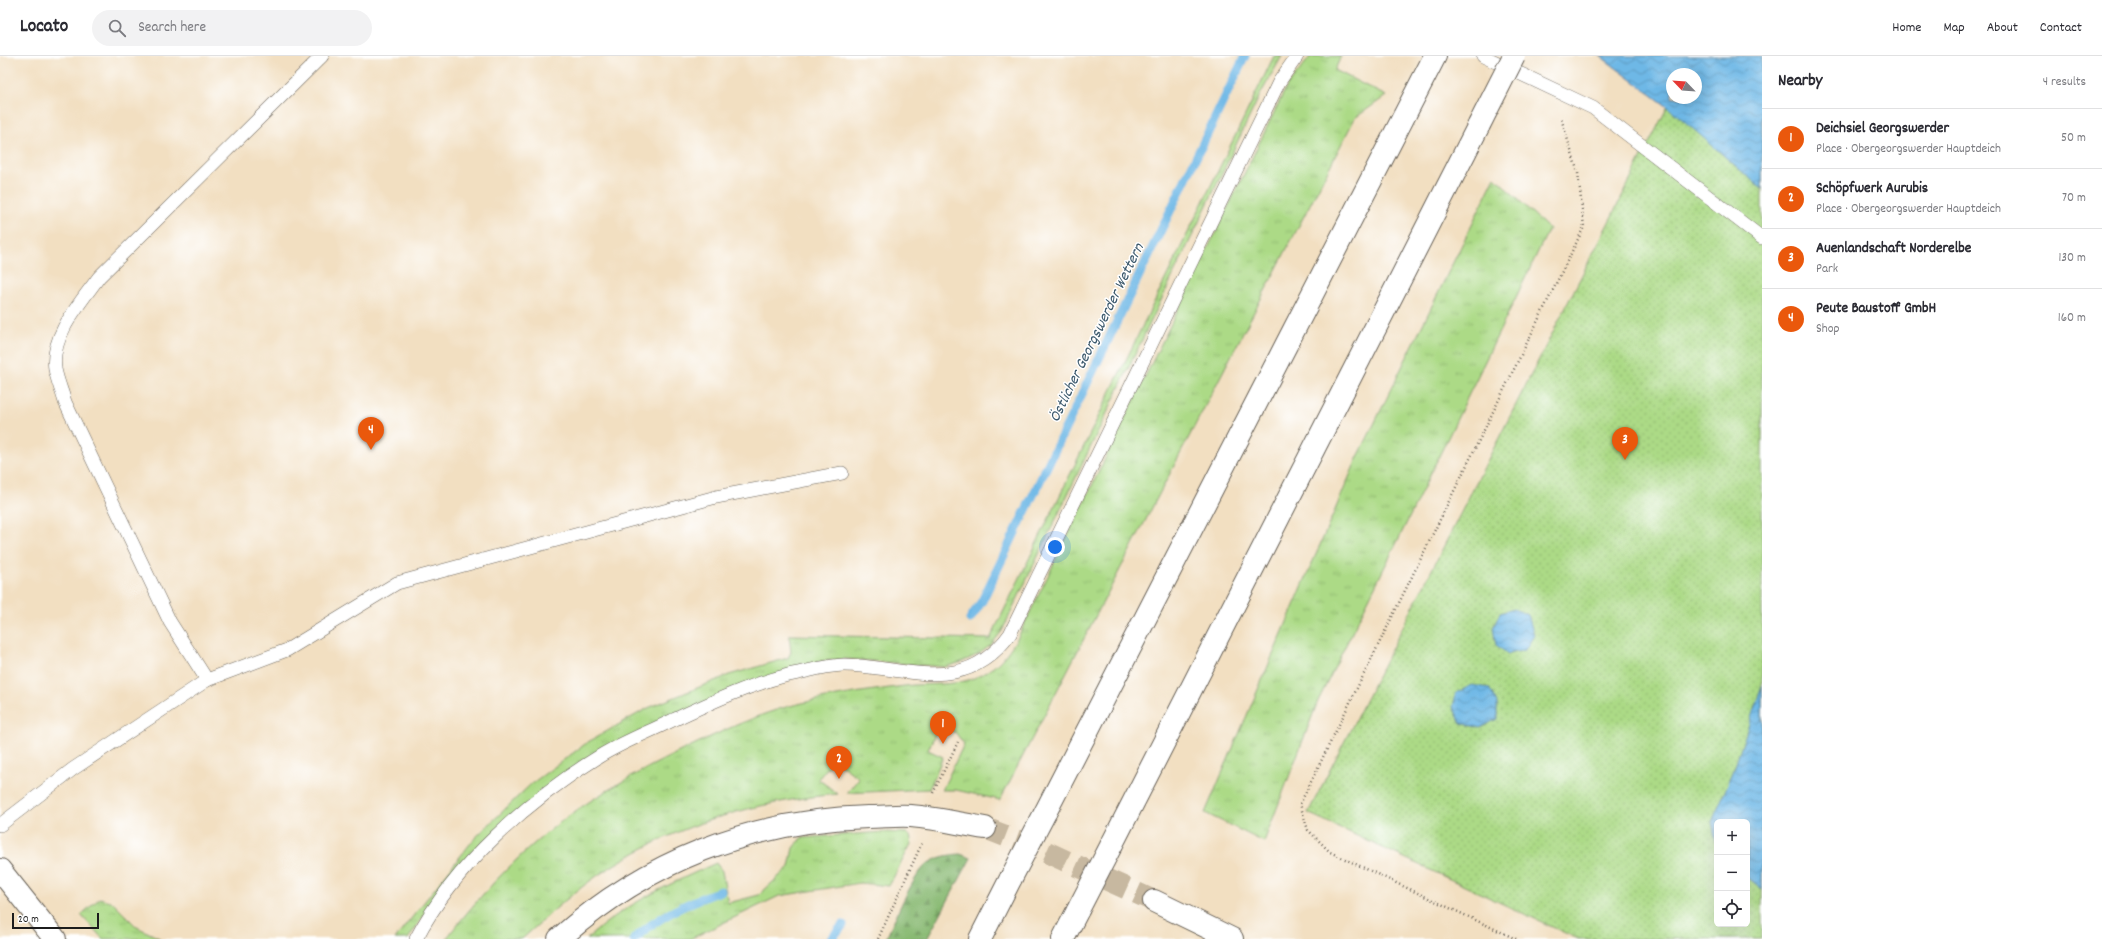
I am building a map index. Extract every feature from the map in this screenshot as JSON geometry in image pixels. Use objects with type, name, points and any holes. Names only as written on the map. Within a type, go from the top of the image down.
[{"type":"main road","points":[[980,939],[1435,56]]},
{"type":"main road","points":[[1063,939],[1514,56]]},
{"type":"main road","points":[[560,939],[581,919],[645,876],[679,860],[725,842],[762,831],[808,821],[909,816],[986,828]]},
{"type":"main road","points":[[0,870],[56,939]]},
{"type":"main road","points":[[1154,901],[1209,933],[1232,939]]},
{"type":"lane","points":[[208,680],[170,622],[65,402],[55,368],[58,343],[69,318],[99,277],[322,56]]},
{"type":"lane","points":[[416,939],[430,913],[475,858],[514,820],[550,790],[600,756],[719,698],[787,676],[843,665],[905,673],[948,674],[978,663],[999,649],[1010,634],[1279,82],[1297,56]]},
{"type":"lane","points":[[1483,56],[1593,108],[1762,238]]},
{"type":"lane","points":[[0,825],[73,770],[208,680],[287,650],[397,583],[716,497],[842,473]]},
{"type":"path","points":[[1516,939],[1330,852],[1308,830],[1300,804],[1584,227],[1578,173],[1553,90]]},
{"type":"path","points":[[931,798],[958,742]]},
{"type":"path","points":[[878,939],[933,819]]},
{"type":"green space","points":[[1274,56],[1282,56],[1260,95],[1002,631],[991,645],[979,654],[962,662],[945,667],[846,659],[823,661],[771,677],[570,770],[438,895],[408,939],[395,939],[474,839],[531,784],[588,742],[648,708],[729,675],[788,658],[791,652],[789,635],[990,639]]},
{"type":"green space","points":[[1311,56],[1341,56],[1335,70],[1386,96],[1355,118],[1000,800],[956,790],[942,790],[964,744],[955,732],[937,730],[928,750],[943,757],[929,789],[847,793],[859,778],[834,760],[818,779],[838,794],[748,809],[719,817],[663,839],[636,852],[597,876],[564,902],[522,939],[446,939],[478,900],[531,846],[571,814],[604,793],[664,759],[733,726],[779,709],[825,698],[874,690],[916,685],[948,684],[968,680],[979,676],[994,667],[1002,659],[1018,637],[1287,86]]},
{"type":"green space","points":[[1762,56],[1762,939],[1578,939],[1308,813],[1669,104],[1702,104],[1702,72]]},
{"type":"green space","points":[[1495,177],[1549,229],[1411,514],[1318,701],[1264,842],[1205,813],[1356,461]]},
{"type":"green space","points":[[883,832],[907,833],[912,838],[911,844],[889,886],[860,883],[779,896],[690,939],[587,939],[616,915],[632,905],[665,887],[716,863],[722,871],[728,903],[759,895],[789,867],[793,848],[801,838]]},
{"type":"green space","points":[[960,854],[971,858],[927,939],[886,939],[905,897],[924,867],[937,858]]},
{"type":"green space","points":[[100,898],[112,902],[137,927],[161,939],[103,939],[81,915]]},
{"type":"water","points":[[1600,56],[1762,56],[1762,189],[1668,107]]},
{"type":"water","points":[[1514,609],[1528,615],[1534,635],[1525,650],[1508,654],[1496,645],[1493,628],[1500,613]]},
{"type":"water","points":[[1472,685],[1489,688],[1497,703],[1497,719],[1480,728],[1461,723],[1453,707],[1456,693]]},
{"type":"water","points":[[1762,685],[1762,889],[1750,879],[1750,819],[1714,819],[1714,832],[1712,822],[1733,772]]},
{"type":"waterway","name":"Östlicher Georgswerder Wettern","points":[[970,619],[982,601],[1245,56]]},
{"type":"waterway","points":[[634,939],[654,923],[674,910],[721,891]]},
{"type":"waterway","points":[[831,939],[843,925]]},
{"type":"tunnel","points":[[985,828],[1044,851],[1154,901]]},
{"type":"place","name":"Peute Baustoff GmbH","points":[[371,450]]},
{"type":"place","name":"Auenlandschaft Norderelbe","points":[[1625,460]]},
{"type":"place","name":"Deichsiel Georgswerder","points":[[943,744]]},
{"type":"place","name":"Schöpfwerk Aurubis","points":[[839,779]]}]
